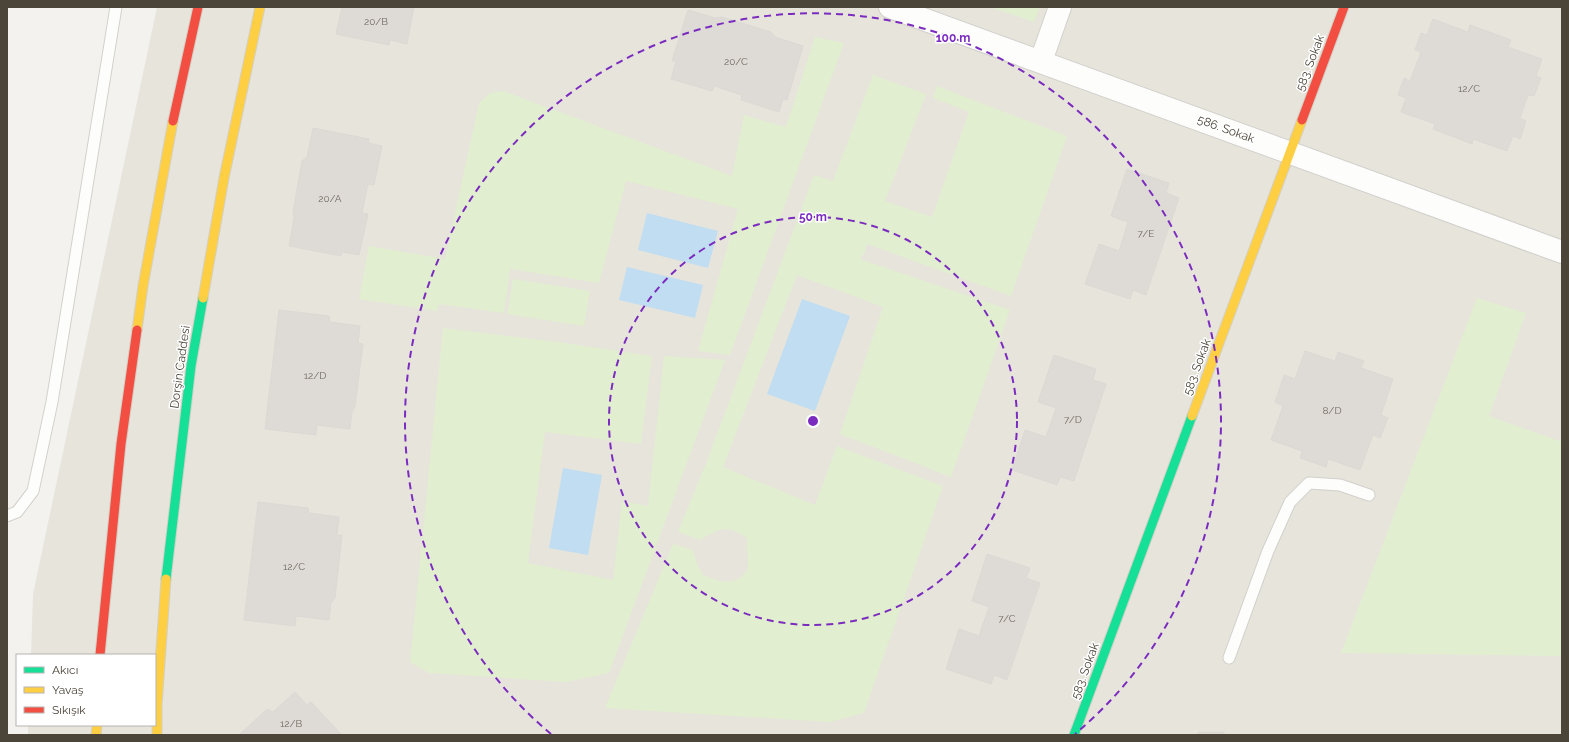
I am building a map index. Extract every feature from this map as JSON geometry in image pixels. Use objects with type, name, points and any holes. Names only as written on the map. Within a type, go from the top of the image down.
[{"type":"main road","points":[[100,654],[121,444],[143,286],[171,131],[198,7]]},
{"type":"main road","name":"Dorşin Caddesi","points":[[156,735],[164,593],[191,366],[243,83],[260,7]]},
{"type":"main road","name":"583. Sokak","points":[[1074,735],[1344,7]]},
{"type":"street","name":"586. Sokak","points":[[890,7],[1562,252]]},
{"type":"street","points":[[1041,61],[1060,7]]},
{"type":"lane","points":[[7,516],[17,512],[33,491],[52,402],[116,7]]},
{"type":"lane","points":[[1229,658],[1268,551],[1290,502],[1309,483],[1340,485],[1369,495]]},
{"type":"shaded area","points":[[157,7],[1562,7],[1562,735],[28,735],[28,726],[156,726],[156,654],[31,654],[33,594]]},
{"type":"green space","points":[[990,7],[1040,7],[1034,22]]},
{"type":"green space","points":[[815,37],[844,43],[730,355],[698,351],[738,209],[626,181],[599,283],[510,269],[504,313],[439,304],[437,311],[359,299],[369,246],[445,259],[479,103],[490,93],[503,91],[732,176],[744,115],[786,127]]},
{"type":"green space","points":[[873,75],[926,94],[885,201],[932,217],[969,112],[933,98],[937,86],[1067,136],[1011,296],[867,244],[865,252],[860,259],[1010,310],[951,477],[840,434],[883,307],[797,275],[723,467],[815,505],[837,446],[943,486],[864,713],[830,722],[605,708],[673,544],[693,550],[697,564],[703,575],[720,581],[734,581],[741,577],[748,569],[747,538],[740,534],[724,529],[700,540],[678,532],[707,461],[814,175],[833,181]]},
{"type":"green space","points":[[513,279],[590,291],[584,326],[507,314]]},
{"type":"green space","points":[[1477,298],[1526,313],[1489,416],[1562,442],[1562,656],[1341,653]]},
{"type":"green space","points":[[443,328],[558,342],[652,356],[641,444],[545,432],[528,563],[613,580],[622,501],[648,506],[664,356],[725,360],[609,673],[566,682],[429,673],[410,662]]},
{"type":"water","points":[[647,213],[718,231],[708,268],[638,250]]},
{"type":"water","points":[[627,267],[703,285],[695,318],[619,300]]},
{"type":"water","points":[[802,299],[850,316],[815,411],[767,394]]},
{"type":"water","points":[[563,468],[602,475],[588,555],[549,548]]},
{"type":"building","points":[[342,7],[414,7],[407,44],[390,40],[389,45],[336,34]]},
{"type":"building","points":[[688,10],[715,18],[722,17],[771,32],[775,37],[803,46],[787,100],[783,99],[779,112],[741,100],[742,95],[714,86],[712,91],[671,79],[676,61],[672,61]]},
{"type":"building","points":[[1433,19],[1468,32],[1470,25],[1511,40],[1508,47],[1542,59],[1536,76],[1541,78],[1534,96],[1528,95],[1520,118],[1526,121],[1520,139],[1513,136],[1507,151],[1473,139],[1472,144],[1433,129],[1435,124],[1401,112],[1406,98],[1398,95],[1404,78],[1410,81],[1421,52],[1415,50],[1421,33],[1427,35]]},
{"type":"building","points":[[313,128],[369,139],[368,143],[382,146],[374,185],[368,184],[362,213],[368,214],[359,255],[342,252],[341,256],[289,246],[302,161],[307,157]]},
{"type":"building","points":[[1127,169],[1169,183],[1166,193],[1179,198],[1146,295],[1133,290],[1130,299],[1085,284],[1099,244],[1119,251],[1128,222],[1111,216]]},
{"type":"building","points":[[279,310],[329,316],[330,322],[360,326],[358,343],[363,344],[355,406],[352,412],[350,429],[317,425],[316,435],[265,429]]},
{"type":"building","points":[[1305,351],[1335,361],[1338,352],[1364,361],[1361,368],[1393,379],[1381,415],[1388,418],[1380,438],[1373,435],[1360,470],[1328,459],[1326,467],[1300,458],[1302,451],[1271,440],[1283,406],[1275,402],[1284,375],[1295,379]]},
{"type":"building","points":[[1054,355],[1096,369],[1093,380],[1106,384],[1074,481],[1060,477],[1057,485],[1012,470],[1025,430],[1046,437],[1056,408],[1038,402]]},
{"type":"building","points":[[258,502],[308,508],[309,513],[339,517],[337,535],[342,535],[335,598],[331,603],[329,620],[296,616],[295,626],[244,620]]},
{"type":"building","points":[[987,554],[1030,568],[1026,578],[1040,583],[1007,680],[994,675],[991,684],[946,669],[959,629],[979,636],[989,607],[972,601]]},
{"type":"building","points":[[295,692],[307,705],[311,702],[342,735],[239,735],[267,709],[273,712]]},
{"type":"building","points":[[1198,732],[1224,732],[1224,735],[1198,735]]},
{"type":"traffic: fast","points":[[166,579],[191,366],[203,298]]},
{"type":"traffic: fast","points":[[1074,735],[1192,416]]},
{"type":"traffic: slow","points":[[203,298],[224,178],[260,7]]},
{"type":"traffic: slow","points":[[1192,416],[1302,120]]},
{"type":"traffic: slow","points":[[137,330],[143,286],[173,121]]},
{"type":"traffic: slow","points":[[157,735],[157,705],[166,579]]},
{"type":"traffic: slow","points":[[96,735],[97,726]]},
{"type":"traffic: jam","points":[[173,121],[198,7]]},
{"type":"traffic: jam","points":[[1302,120],[1344,7]]},
{"type":"traffic: jam","points":[[100,654],[121,444],[137,330]]}]
